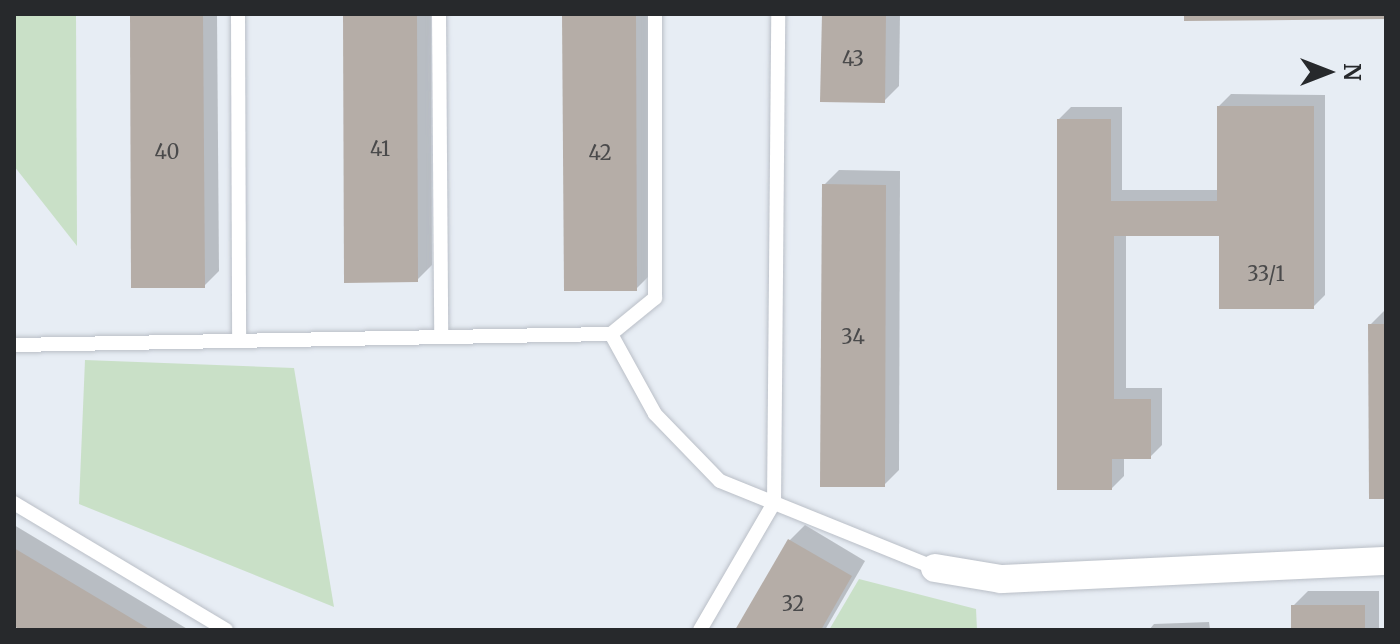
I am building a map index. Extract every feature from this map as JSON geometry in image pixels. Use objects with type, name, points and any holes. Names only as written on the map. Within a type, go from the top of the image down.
[{"type":"street","points":[[935,568],[1001,579],[1386,561]]},
{"type":"lane","points":[[238,14],[239,341]]},
{"type":"lane","points":[[439,14],[441,337]]},
{"type":"lane","points":[[14,345],[611,334],[655,298],[655,14]]},
{"type":"lane","points":[[700,630],[774,503],[778,14]]},
{"type":"lane","points":[[611,334],[655,414],[720,481],[935,568]]},
{"type":"lane","points":[[14,503],[226,630]]},
{"type":"green space","points":[[14,14],[76,14],[77,246],[14,166]]},
{"type":"green space","points":[[85,360],[294,368],[334,607],[79,504]]},
{"type":"green space","points":[[859,579],[976,609],[977,630],[829,630]]},
{"type":"building","points":[[130,14],[203,14],[205,288],[131,288]]},
{"type":"building","points":[[343,14],[417,14],[418,282],[344,283]]},
{"type":"building","points":[[562,14],[636,14],[637,291],[564,291]]},
{"type":"building","points":[[822,14],[886,14],[885,103],[820,102]]},
{"type":"building","points":[[1184,14],[1386,14],[1386,19],[1184,21]]},
{"type":"building","points":[[1217,106],[1314,106],[1314,309],[1219,309],[1219,236],[1114,236],[1114,399],[1151,399],[1151,459],[1112,459],[1112,490],[1057,490],[1057,119],[1111,119],[1111,201],[1217,201]]},
{"type":"building","points":[[822,184],[886,185],[885,487],[820,487]]},
{"type":"building","points":[[1368,324],[1386,324],[1386,499],[1369,499]]},
{"type":"building","points":[[788,539],[852,576],[821,630],[735,630]]},
{"type":"building","points":[[14,548],[151,630],[20,630],[14,626]]},
{"type":"building","points":[[1291,605],[1365,605],[1365,630],[1291,630]]}]
